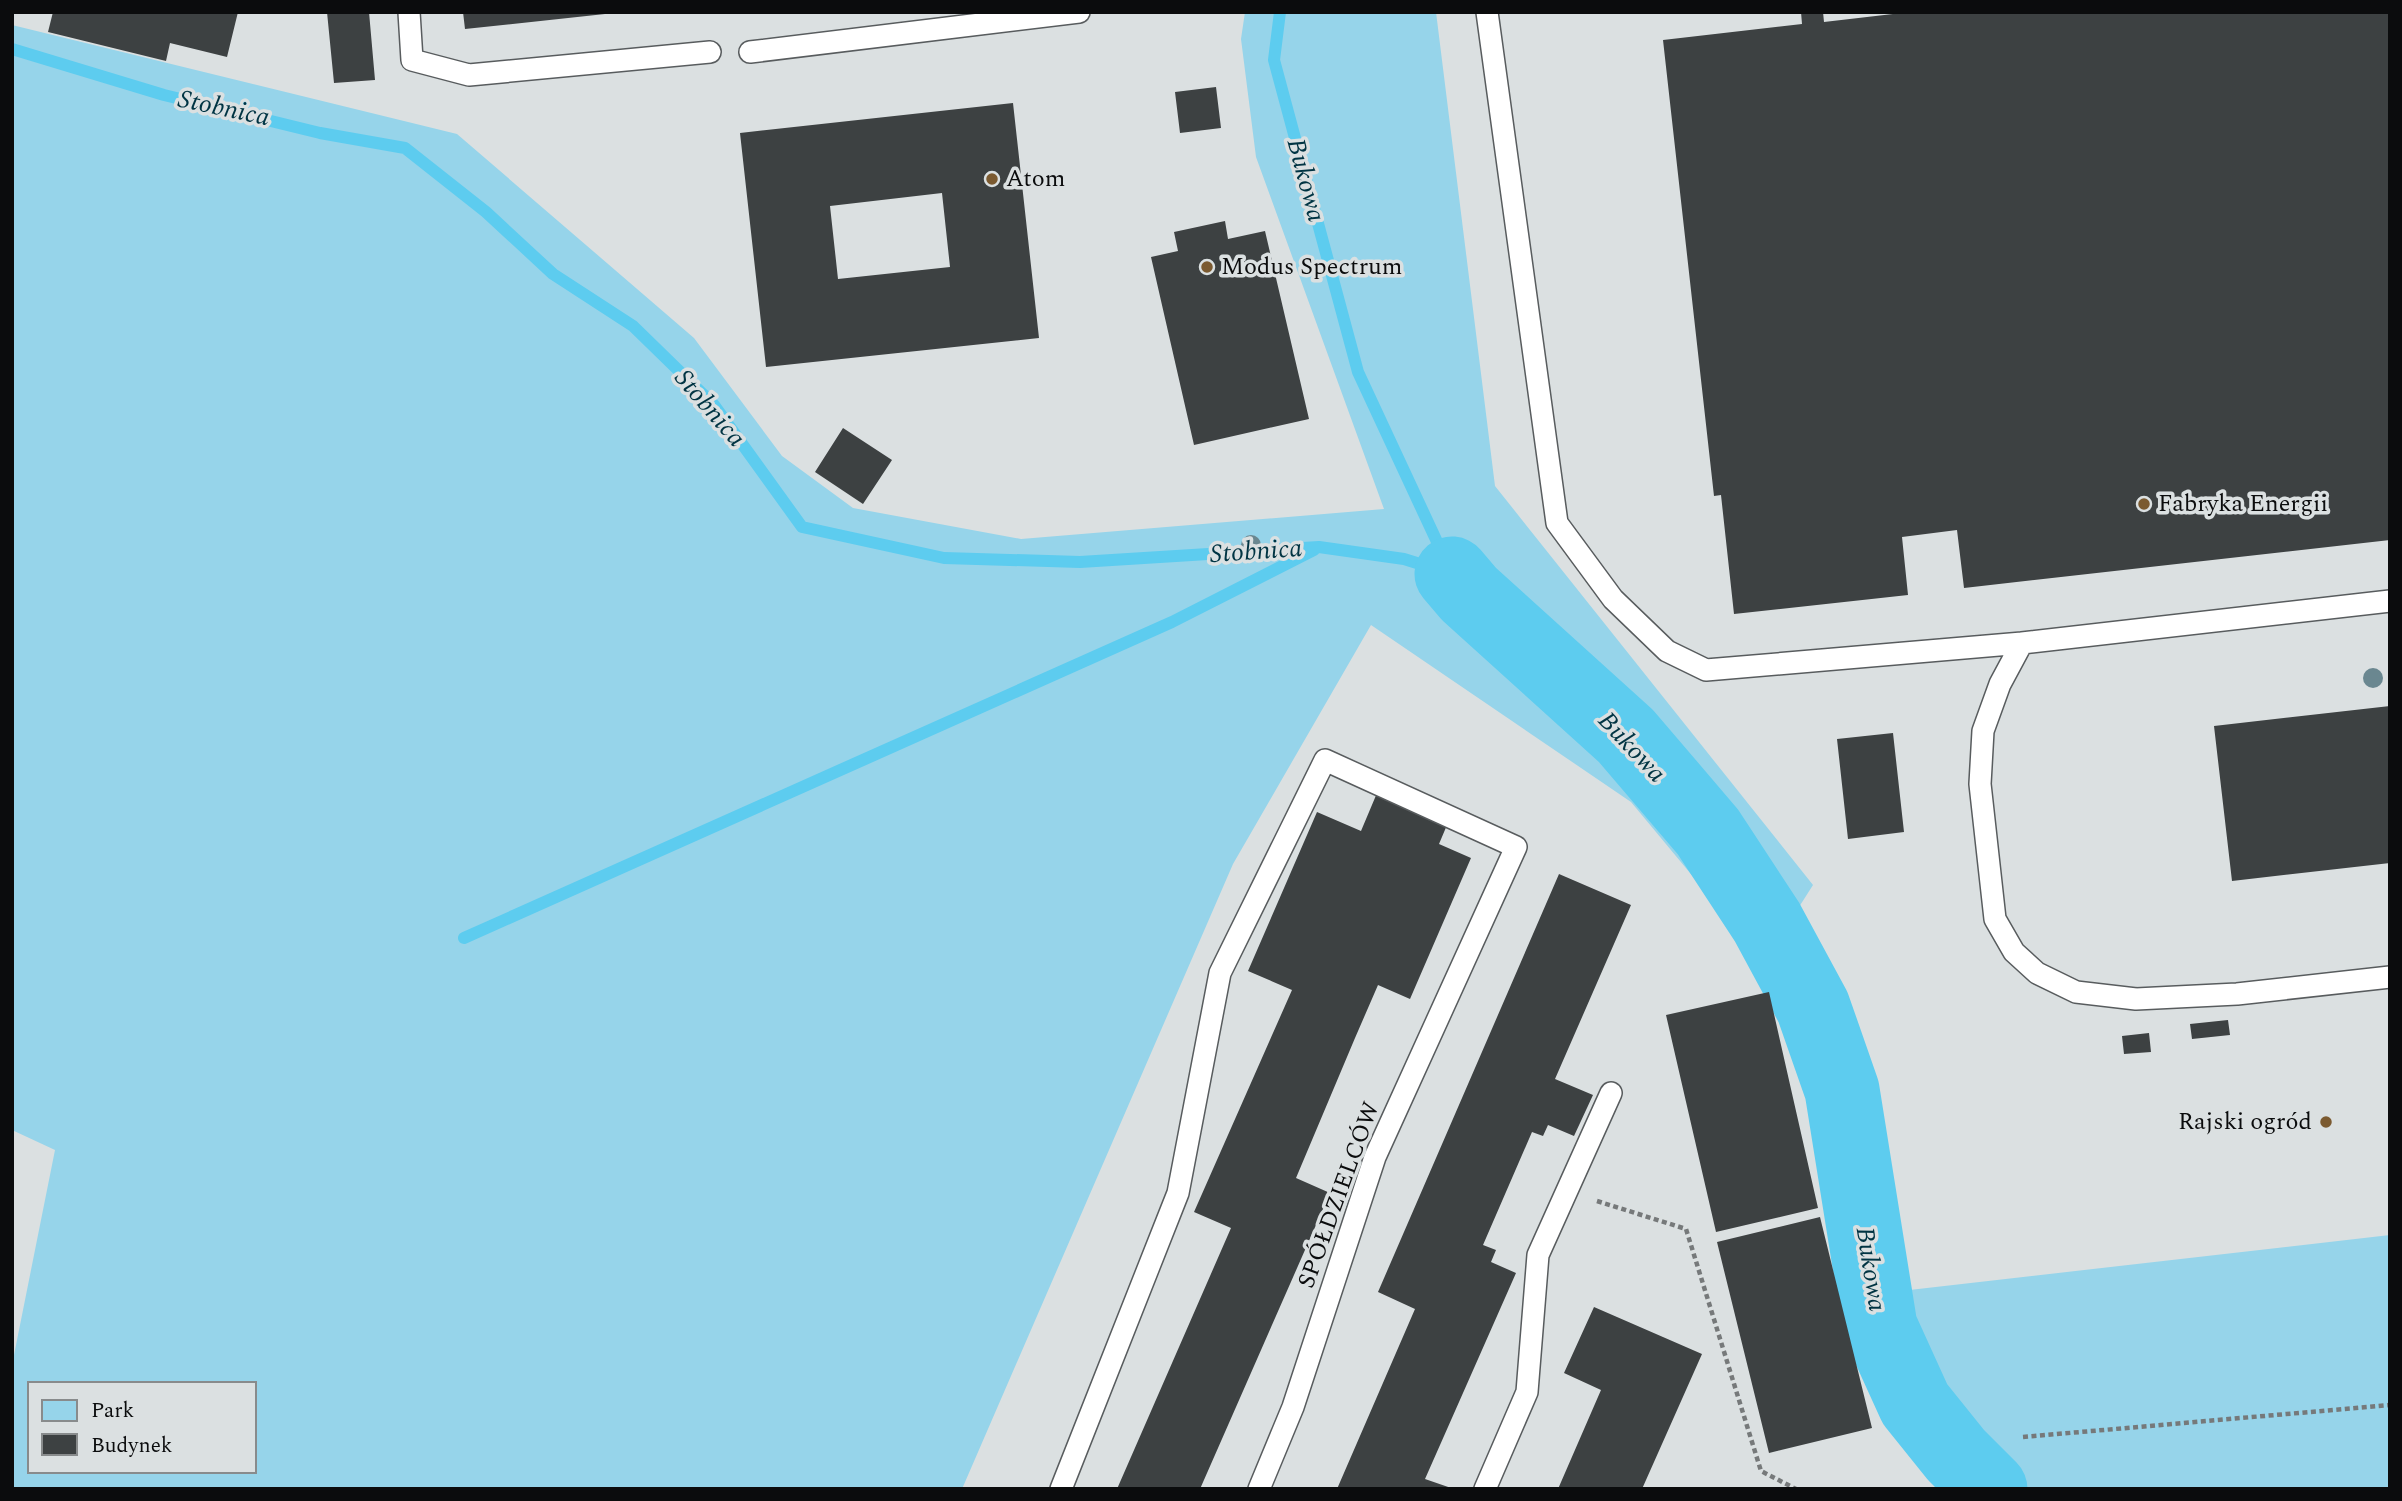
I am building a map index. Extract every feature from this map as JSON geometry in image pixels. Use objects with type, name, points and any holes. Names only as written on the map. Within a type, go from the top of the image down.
[{"type":"lane","points":[[409,12],[412,60],[469,75],[710,52]]},
{"type":"lane","points":[[750,52],[1079,12]]},
{"type":"lane","points":[[1487,12],[1557,523],[1612,599],[1667,651],[1706,670],[2022,643],[2390,601]]},
{"type":"lane","points":[[2022,643],[2000,684],[1983,731],[1980,784],[1995,919],[2014,952],[2037,973],[2076,992],[2136,999],[2237,994],[2390,977]]},
{"type":"lane","name":"SPÓŁDZIELCÓW","points":[[1060,1489],[1178,1193],[1220,973],[1325,760],[1516,848],[1375,1157],[1293,1407],[1259,1489]]},
{"type":"lane","points":[[1485,1489],[1527,1392],[1538,1255],[1611,1093]]},
{"type":"path","points":[[1566,1191],[1686,1229],[1761,1471],[1796,1489]]},
{"type":"path","points":[[2023,1437],[2390,1405]]},
{"type":"green space","points":[[1245,12],[1436,12],[1495,486],[1813,885],[1764,962],[1631,802],[1371,625],[1233,864],[962,1489],[12,1489],[12,1365],[55,1150],[12,1130],[12,25],[457,134],[694,338],[782,456],[853,508],[1021,539],[1384,509],[1256,157],[1241,39]]},
{"type":"green space","points":[[2390,1235],[2390,1489],[2013,1489],[1955,1431],[1930,1397],[1910,1353],[1892,1292]]},
{"type":"building","points":[[53,12],[238,12],[227,57],[170,43],[166,61],[48,32]]},
{"type":"building","points":[[327,12],[369,12],[375,80],[334,83]]},
{"type":"building","points":[[463,12],[605,12],[605,14],[465,29]]},
{"type":"building","points":[[1801,12],[1823,12],[1824,22],[1910,12],[2390,12],[2390,540],[1964,588],[1957,530],[1902,537],[1908,595],[1734,614],[1721,495],[1714,496],[1663,40],[1802,24]]},
{"type":"building","points":[[1216,87],[1221,128],[1180,133],[1175,92]]},
{"type":"building","points":[[1013,103],[1039,338],[766,367],[740,133]],"holes":[[[942,193],[950,267],[838,279],[830,206]]]},
{"type":"building","points":[[1225,221],[1228,239],[1265,231],[1309,419],[1194,445],[1151,257],[1178,251],[1174,232]]},
{"type":"building","points":[[843,428],[892,460],[863,504],[815,472]]},
{"type":"building","points":[[2390,706],[2390,863],[2232,881],[2214,726]]},
{"type":"building","points":[[1893,733],[1904,832],[1848,839],[1837,739]]},
{"type":"building","points":[[1377,793],[1447,825],[1439,844],[1471,858],[1410,999],[1378,985],[1355,1038],[1296,1178],[1330,1193],[1200,1489],[1117,1489],[1231,1228],[1194,1212],[1292,990],[1248,971],[1317,812],[1361,831]]},
{"type":"building","points":[[1559,874],[1631,905],[1555,1079],[1593,1095],[1574,1136],[1548,1125],[1543,1136],[1532,1132],[1483,1245],[1496,1250],[1491,1262],[1516,1273],[1425,1479],[1454,1489],[1337,1489],[1415,1309],[1378,1292]]},
{"type":"building","points":[[1769,992],[1818,1208],[1716,1232],[1666,1015]]},
{"type":"building","points":[[2228,1020],[2230,1035],[2192,1039],[2190,1024]]},
{"type":"building","points":[[2149,1033],[2151,1052],[2124,1054],[2122,1036]]},
{"type":"building","points":[[1820,1217],[1872,1428],[1769,1453],[1717,1242]]},
{"type":"building","points":[[1594,1307],[1702,1354],[1642,1489],[1558,1489],[1601,1390],[1564,1373]]},
{"type":"waterway","name":"Bukowa","points":[[1280,12],[1274,60],[1358,372],[1452,574]]},
{"type":"waterway","name":"Stobnica","points":[[12,49],[164,95],[320,133],[405,148],[486,212],[553,274],[633,326],[714,405],[802,527],[944,558],[1080,562],[1319,547],[1404,559],[1452,574]]},
{"type":"waterway","points":[[464,938],[1172,622],[1314,550]]},
{"type":"waterway","name":"Bukowa","points":[[1452,574],[1469,594],[1626,736],[1708,832],[1767,922],[1813,1007],[1842,1090],[1880,1327],[1915,1404],[1956,1455],[1990,1489]]},
{"type":"place","name":"Atom","points":[[992,179]]},
{"type":"place","name":"Modus Spectrum","points":[[1207,267]]},
{"type":"place","name":"Fabryka Energii","points":[[2144,504]]},
{"type":"place","name":"Rajski ogród","points":[[2326,1122]]}]
